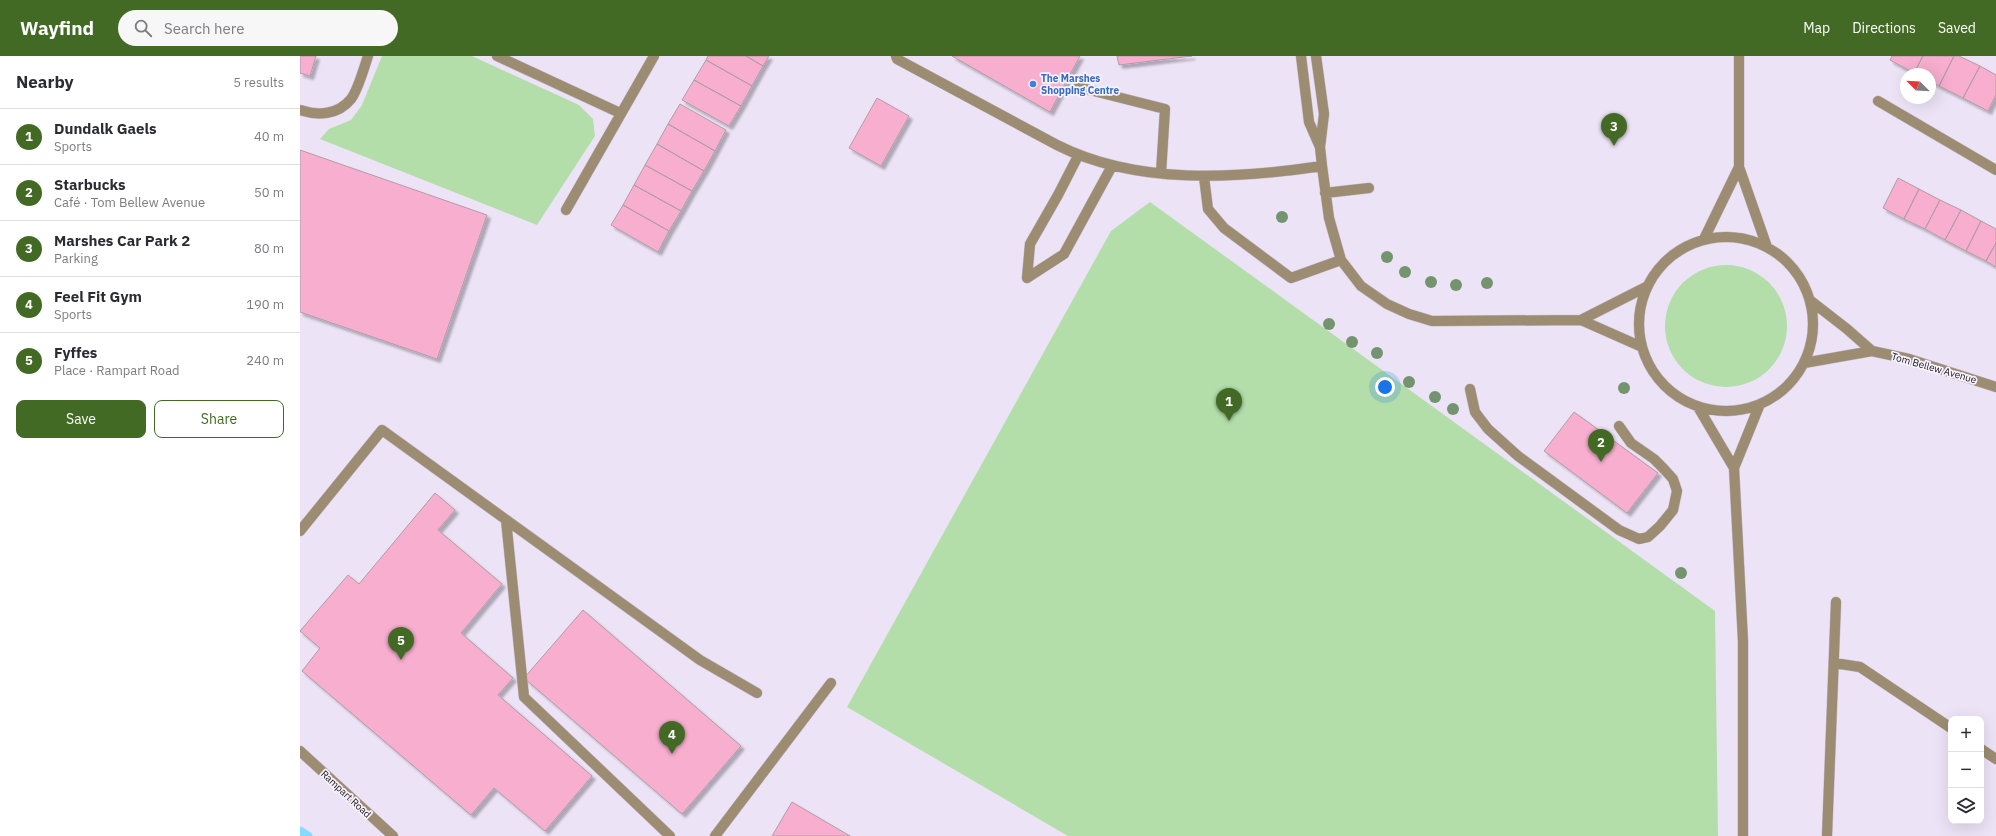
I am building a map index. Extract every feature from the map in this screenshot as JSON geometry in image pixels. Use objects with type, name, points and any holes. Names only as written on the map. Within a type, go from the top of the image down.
[{"type":"street","points":[[300,110],[322,114],[339,110],[352,99],[368,56]]},
{"type":"street","points":[[497,56],[620,113]]},
{"type":"street","points":[[566,210],[620,113],[654,56]]},
{"type":"street","points":[[896,56],[897,59],[1078,156],[1112,166],[1204,177],[1322,166]]},
{"type":"street","points":[[1302,56],[1309,122],[1320,147]]},
{"type":"street","points":[[1316,56],[1324,114],[1320,147],[1329,218],[1341,260],[1361,286],[1387,304],[1409,314],[1432,321],[1581,320],[1642,347]]},
{"type":"street","points":[[1739,56],[1739,167],[1767,247]]},
{"type":"street","points":[[1078,87],[1165,109],[1161,173]]},
{"type":"street","points":[[1878,101],[1996,170]]},
{"type":"street","points":[[1078,156],[1030,244],[1027,278],[1064,254],[1112,166]]},
{"type":"street","points":[[1704,239],[1739,167]]},
{"type":"street","points":[[1204,177],[1208,209],[1224,228],[1291,278],[1341,260]]},
{"type":"street","points":[[1325,193],[1369,188]]},
{"type":"street","points":[[1729,236],[1739,237],[1751,240],[1767,247],[1784,258],[1794,269],[1806,288],[1811,302],[1814,326],[1811,342],[1804,363],[1786,388],[1760,404],[1746,409],[1730,411],[1710,410],[1698,407],[1680,398],[1665,386],[1649,364],[1642,347],[1639,332],[1640,316],[1648,286],[1657,272],[1674,254],[1690,244],[1704,239],[1729,236]]},
{"type":"street","points":[[1581,320],[1648,286]]},
{"type":"street","name":"Tom Bellew Avenue","points":[[1811,302],[1872,351]]},
{"type":"street","name":"Tom Bellew Avenue","points":[[1804,363],[1872,351],[1908,359],[1996,387]]},
{"type":"street","points":[[1470,389],[1475,412],[1488,429],[1518,456],[1618,530],[1639,539],[1648,537],[1660,526],[1673,510],[1677,491],[1673,479],[1654,459],[1631,443],[1619,426]]},
{"type":"street","points":[[1743,836],[1743,641],[1734,468],[1760,404]]},
{"type":"street","points":[[1698,407],[1734,468]]},
{"type":"street","points":[[300,531],[382,430],[700,660],[757,692]]},
{"type":"street","points":[[506,520],[524,698],[670,836]]},
{"type":"street","points":[[1827,836],[1836,602]]},
{"type":"street","points":[[1834,663],[1860,667],[1948,726]]},
{"type":"street","points":[[715,836],[831,683]]},
{"type":"street","name":"Rampart Road","points":[[300,751],[393,836]]},
{"type":"street","points":[[1984,751],[1996,759]]},
{"type":"green space","points":[[382,56],[472,56],[579,105],[593,119],[595,136],[537,225],[320,139],[329,129],[351,120],[362,105]]},
{"type":"green space","points":[[1150,202],[1715,611],[1718,836],[1068,836],[847,707],[1111,231]]},
{"type":"green space","points":[[1726,265],[1749,269],[1760,275],[1769,283],[1777,292],[1783,303],[1787,326],[1783,349],[1777,360],[1769,369],[1760,377],[1749,383],[1726,387],[1703,383],[1692,377],[1683,369],[1675,360],[1669,349],[1665,326],[1669,303],[1675,292],[1683,283],[1692,275],[1703,269]]},
{"type":"building","points":[[300,56],[316,56],[310,76],[300,73]]},
{"type":"building","points":[[708,56],[746,56],[763,66],[752,86],[706,60]]},
{"type":"building","points":[[746,56],[769,56],[763,66]]},
{"type":"building","name":"The Marshes Shopping Centre","points":[[952,56],[1080,56],[1050,112]]},
{"type":"building","name":"The Marshes Shopping Centre","points":[[1117,56],[1192,56],[1119,65]]},
{"type":"building","points":[[1892,56],[1923,56],[1917,68],[1905,68],[1890,60]]},
{"type":"building","points":[[1923,56],[1954,56],[1939,86],[1936,84],[1936,68],[1917,68]]},
{"type":"building","points":[[1954,56],[1959,56],[1980,66],[1963,98],[1939,86]]},
{"type":"building","points":[[706,60],[752,86],[741,106],[694,80]]},
{"type":"building","points":[[1980,66],[1996,75],[1996,95],[1988,111],[1963,98]]},
{"type":"building","points":[[694,80],[741,106],[729,126],[682,100]]},
{"type":"building","points":[[877,98],[909,116],[881,166],[849,148]]},
{"type":"building","points":[[680,104],[726,130],[715,151],[668,124]]},
{"type":"building","points":[[668,124],[715,151],[704,171],[657,144]]},
{"type":"building","points":[[657,144],[704,171],[692,191],[645,165]]},
{"type":"building","points":[[300,150],[487,215],[437,359],[300,312]]},
{"type":"building","points":[[645,165],[692,191],[681,211],[634,185]]},
{"type":"building","points":[[1898,178],[1919,189],[1904,219],[1883,208]]},
{"type":"building","points":[[634,185],[681,211],[669,231],[623,205]]},
{"type":"building","points":[[1919,189],[1940,200],[1925,229],[1904,219]]},
{"type":"building","points":[[1940,200],[1961,210],[1945,240],[1925,229]]},
{"type":"building","points":[[623,205],[669,231],[658,252],[611,225]]},
{"type":"building","points":[[1961,210],[1981,221],[1966,251],[1945,240]]},
{"type":"building","points":[[1981,221],[1996,229],[1996,243],[1986,261],[1966,251]]},
{"type":"building","points":[[1996,243],[1996,267],[1986,261]]},
{"type":"building","points":[[1574,412],[1658,473],[1627,513],[1544,451]]},
{"type":"building","points":[[435,493],[455,510],[438,530],[502,584],[461,633],[513,678],[498,695],[592,776],[545,831],[494,788],[471,815],[302,671],[320,648],[300,631],[348,575],[359,584]]},
{"type":"building","points":[[583,610],[741,746],[682,814],[524,678]]},
{"type":"building","points":[[792,802],[850,836],[772,836]]},
{"type":"waterway","points":[[300,831],[308,836]]},
{"type":"place","name":"The Marshes Shopping Centre","points":[[1033,84]]},
{"type":"place","name":"Marshes Car Park 2","points":[[1614,146]]},
{"type":"place","name":"Dundalk Gaels","points":[[1229,421]]},
{"type":"place","name":"Starbucks","points":[[1601,462]]},
{"type":"place","name":"Fyffes","points":[[401,660]]},
{"type":"place","name":"Feel Fit Gym","points":[[672,754]]}]
